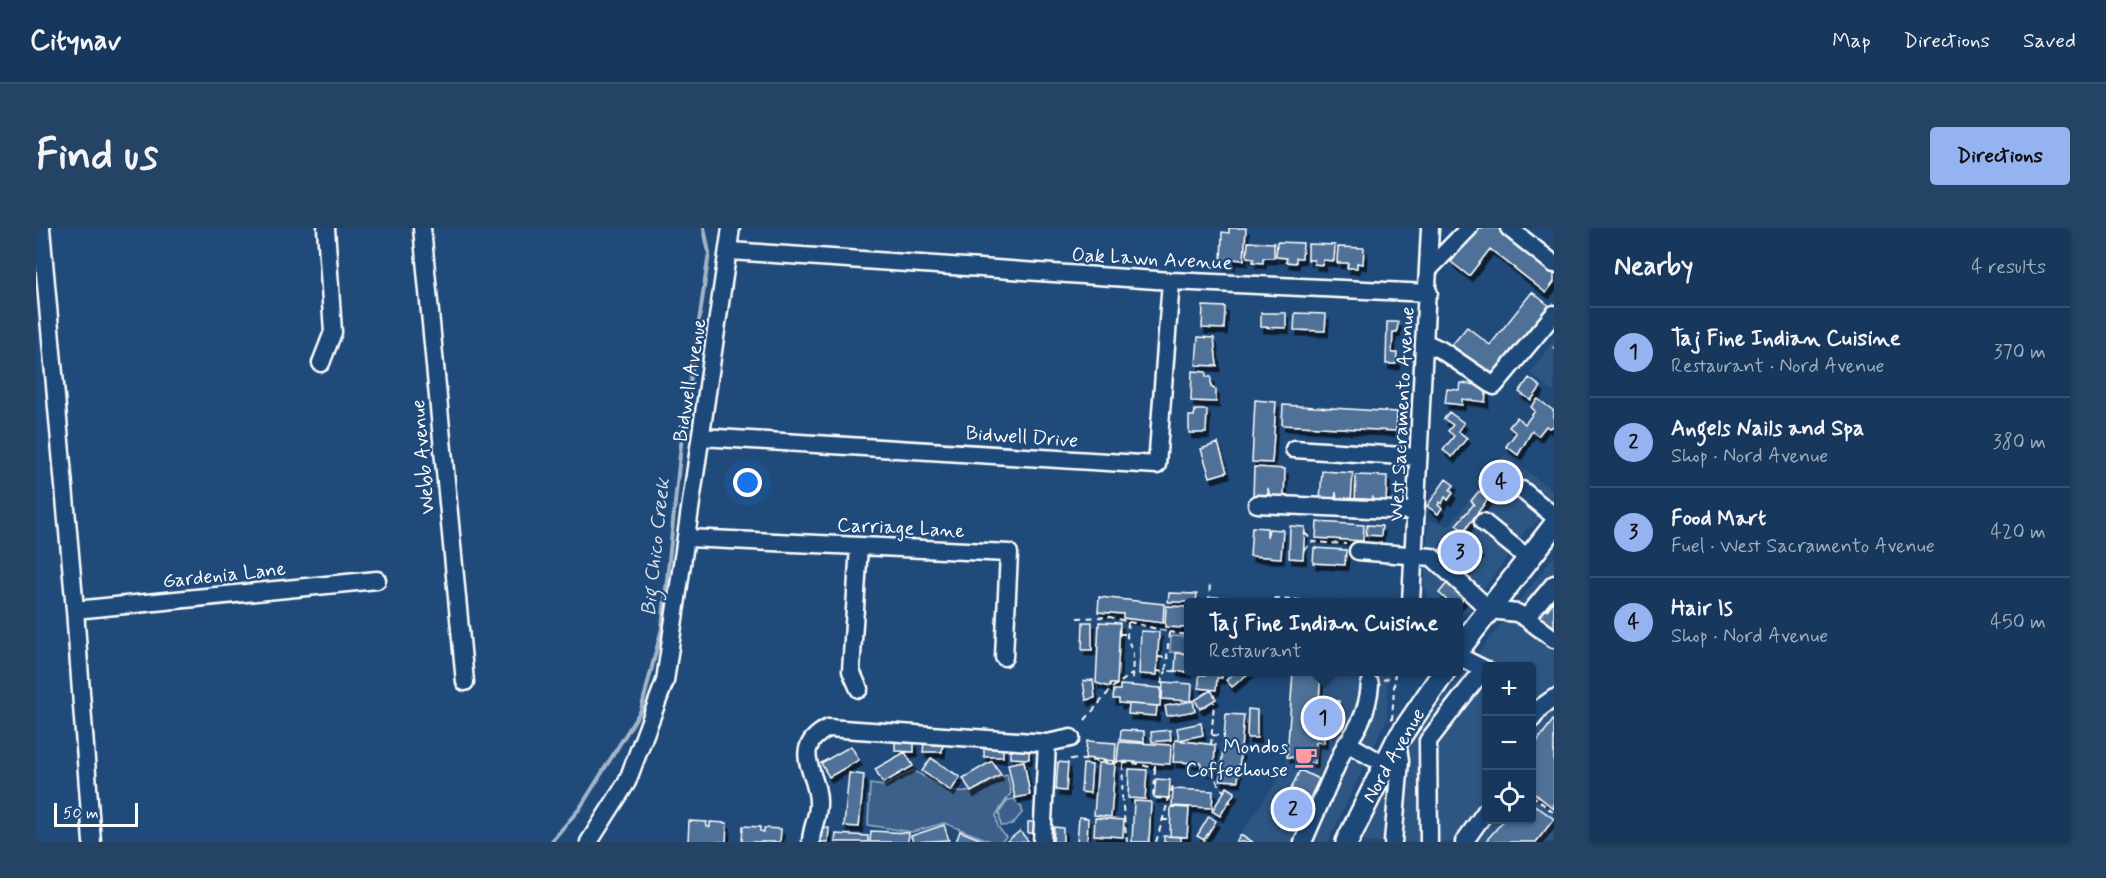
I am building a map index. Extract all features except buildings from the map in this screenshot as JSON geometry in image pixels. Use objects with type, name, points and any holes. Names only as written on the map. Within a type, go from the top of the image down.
[{"type":"main road","points":[[1463,644],[1554,526]]},
{"type":"main road","name":"Nord Avenue","points":[[1334,842],[1373,758],[1427,676]]},
{"type":"main road","name":"Nord Avenue","points":[[1347,842],[1442,676]]},
{"type":"street","points":[[40,228],[75,610],[92,842]]},
{"type":"street","points":[[321,363],[333,332],[326,228]]},
{"type":"street","name":"Webb Avenue","points":[[422,228],[465,682]]},
{"type":"street","name":"Bidwell Avenue","points":[[589,842],[627,782],[665,681],[730,251],[731,228]]},
{"type":"street","name":"West Sacramento Avenue","points":[[1411,598],[1424,342],[1429,293],[1430,228]]},
{"type":"street","points":[[1430,268],[1469,228]]},
{"type":"street","points":[[1509,228],[1554,264]]},
{"type":"street","name":"Oak Lawn Avenue","points":[[730,251],[1171,281],[1429,293]]},
{"type":"street","name":"Bidwell Drive","points":[[701,437],[1157,465],[1171,281]]},
{"type":"street","points":[[1424,342],[1441,350],[1494,386],[1554,314]]},
{"type":"street","points":[[1294,449],[1418,458]]},
{"type":"street","points":[[1522,490],[1554,516]]},
{"type":"street","points":[[1257,504],[1416,511]]},
{"type":"street","points":[[1484,522],[1529,560]]},
{"type":"street","name":"Carriage Lane","points":[[688,538],[1009,553],[1004,657]]},
{"type":"street","points":[[859,546],[851,671],[860,689]]},
{"type":"street","points":[[1355,549],[1432,557],[1490,610],[1517,613],[1554,639]]},
{"type":"street","name":"Gardenia Lane","points":[[75,610],[377,580]]},
{"type":"street","points":[[1526,618],[1554,584]]},
{"type":"street","points":[[1463,658],[1482,668]]},
{"type":"street","points":[[1429,842],[1428,741],[1482,673]]},
{"type":"street","points":[[1303,842],[1347,743],[1368,706],[1370,684]]},
{"type":"street","points":[[1536,709],[1554,698]]},
{"type":"street","points":[[811,842],[818,806],[807,756],[809,742],[828,728],[1047,742],[1071,738]]},
{"type":"street","points":[[1042,842],[1047,742]]},
{"type":"street","points":[[1347,743],[1373,758]]},
{"type":"street","points":[[1393,842],[1398,751],[1427,760]]},
{"type":"street","points":[[1464,842],[1482,816]]},
{"type":"path","points":[[1305,533],[1313,542],[1355,549]]},
{"type":"path","points":[[1304,550],[1313,542]]},
{"type":"path","points":[[1209,598],[1210,581]]},
{"type":"path","points":[[1077,618],[1110,617],[1184,634]]},
{"type":"path","points":[[1128,622],[1128,634],[1133,653],[1132,686]]},
{"type":"path","points":[[1161,684],[1168,658],[1169,632]]},
{"type":"path","points":[[1119,634],[1128,634]]},
{"type":"path","points":[[1158,657],[1168,658]]},
{"type":"path","points":[[1157,672],[1184,672]]},
{"type":"path","points":[[1085,720],[1112,688],[1132,674]]},
{"type":"path","points":[[1392,713],[1395,676]]},
{"type":"path","points":[[1211,745],[1214,702]]},
{"type":"path","points":[[1212,735],[1225,736]]},
{"type":"path","points":[[1070,759],[1139,764],[1155,769]]},
{"type":"path","points":[[1155,763],[1153,798],[1169,799]]},
{"type":"path","points":[[1123,764],[1122,799],[1127,842]]},
{"type":"path","points":[[1210,771],[1224,792]]},
{"type":"path","points":[[1157,842],[1162,820],[1170,804],[1173,785]]},
{"type":"path","points":[[1536,798],[1554,813]]},
{"type":"path","points":[[1162,820],[1171,820]]},
{"type":"path","points":[[1091,842],[1096,842]]},
{"type":"shaded area","points":[[1554,340],[1554,393],[1530,373]]},
{"type":"shaded area","points":[[1505,454],[1554,492],[1554,497],[1534,526],[1527,529],[1471,607],[1463,614],[1463,598],[1429,598],[1424,584],[1429,520],[1449,526]]},
{"type":"shaded area","points":[[1554,556],[1554,842],[1355,842],[1405,748]]},
{"type":"shaded area","points":[[1171,636],[1184,637],[1184,653],[1170,652]]},
{"type":"shaded area","points":[[1291,676],[1388,676],[1387,718],[1328,842],[1235,842],[1286,768]]},
{"type":"shaded area","points":[[913,770],[940,786],[959,792],[979,788],[1007,774],[1011,793],[996,815],[998,827],[1006,837],[1001,842],[993,842],[944,823],[912,832],[868,825],[870,784],[885,786]]},
{"type":"shaded area","points":[[1014,799],[1022,808],[1022,813],[1012,825],[1001,826],[999,813],[1008,800]]},
{"type":"waterway","name":"Big Chico Creek","points":[[551,842],[580,808],[641,710],[662,628],[681,445],[709,253],[704,228]]},
{"type":"place","name":"Hair Is","points":[[1501,482]]},
{"type":"place","name":"Food Mart","points":[[1460,552]]},
{"type":"place","name":"Taj Fine Indian Cuisine","points":[[1323,718]]},
{"type":"place","name":"Mondos Coffeehouse","points":[[1306,757]]},
{"type":"place","name":"Angels Nails and Spa","points":[[1293,809]]}]
